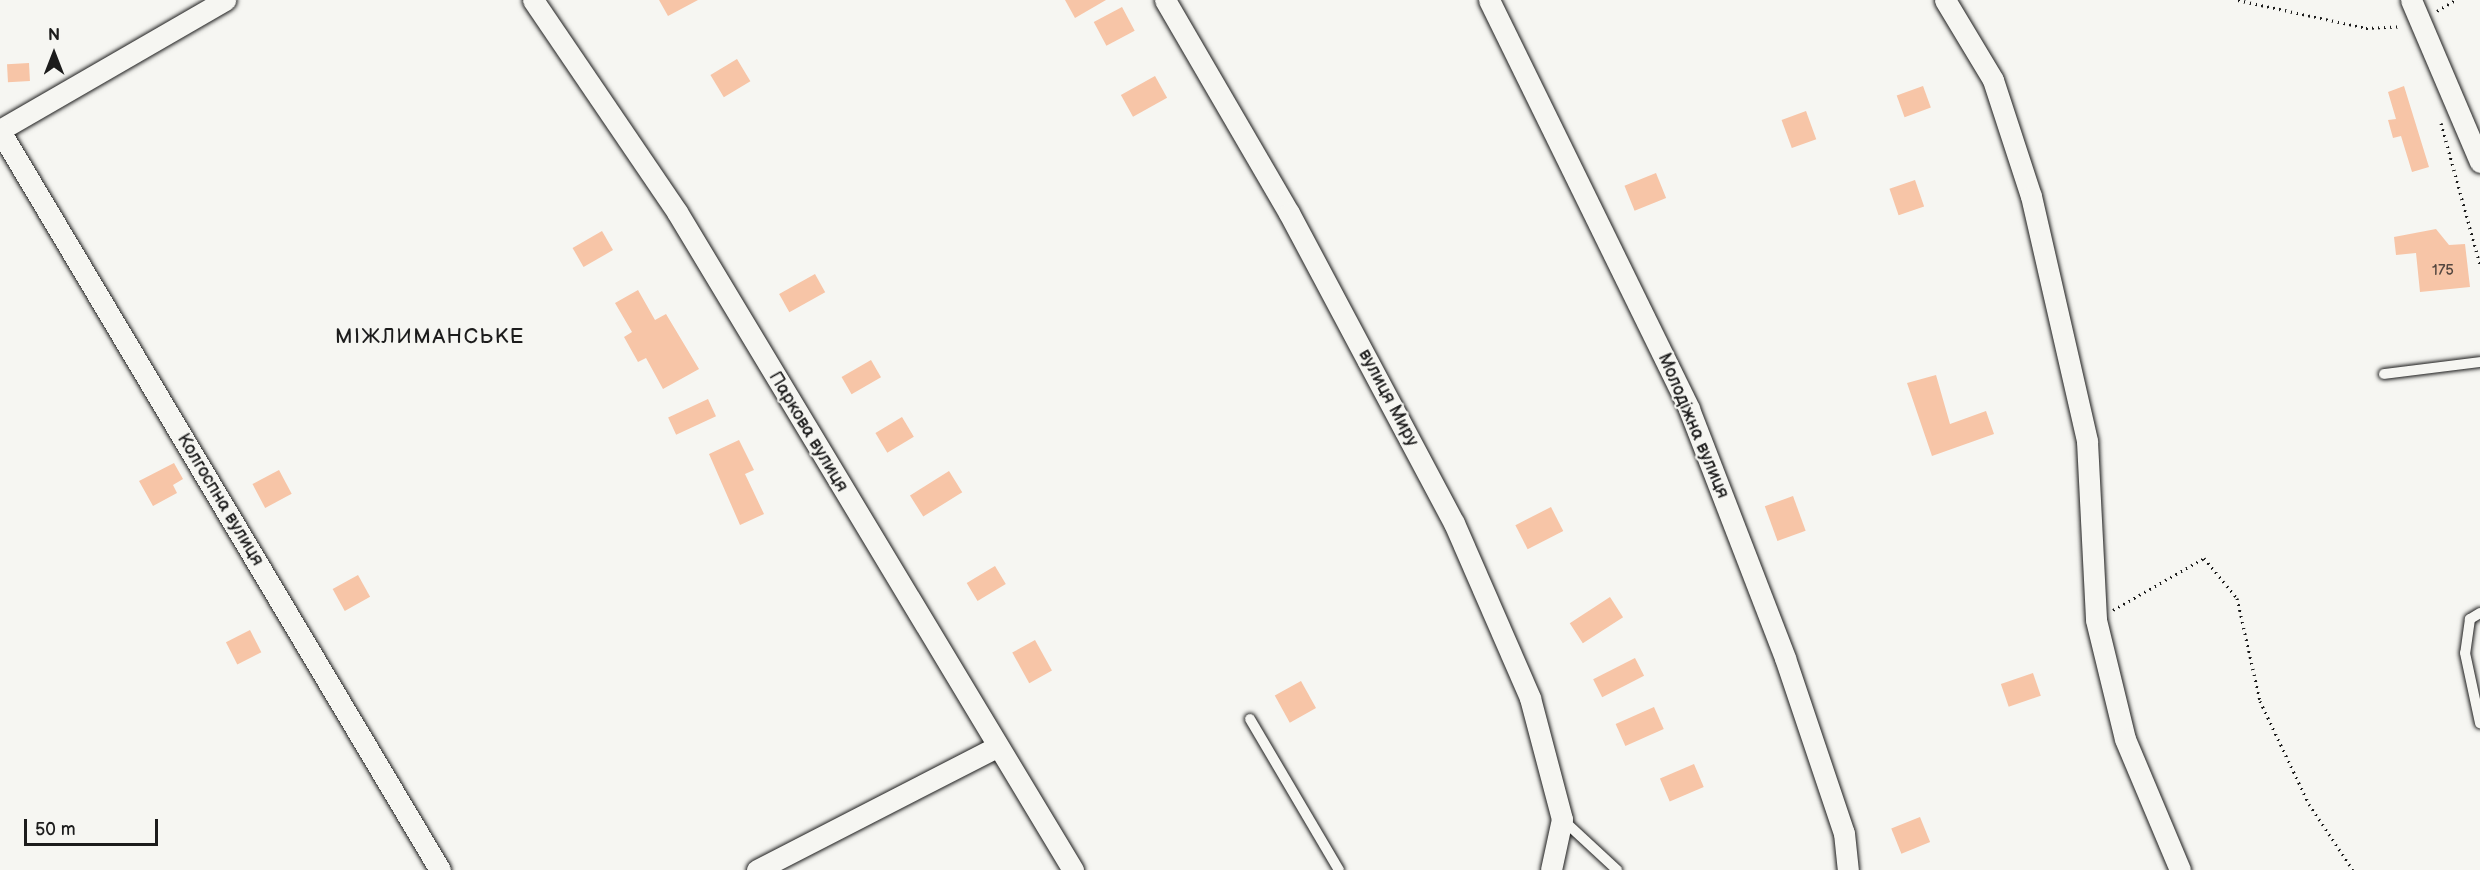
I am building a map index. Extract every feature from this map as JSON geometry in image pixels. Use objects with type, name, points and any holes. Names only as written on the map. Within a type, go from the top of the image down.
[{"type":"street","points":[[0,131],[225,0]]},
{"type":"street","name":"Паркова вулиця","points":[[533,0],[677,212],[996,747],[1073,870]]},
{"type":"street","name":"вулиця Миру","points":[[1165,0],[1289,213],[1454,523],[1530,698],[1562,819]]},
{"type":"street","name":"Молодіжна вулиця","points":[[1489,0],[1689,409],[1785,658],[1844,833],[1848,870]]},
{"type":"street","points":[[1945,0],[1992,80],[2031,196],[2087,441],[2096,620],[2124,739],[2180,870]]},
{"type":"street","points":[[2411,0],[2423,21],[2480,162]]},
{"type":"street","name":"Колгоспна вулиця","points":[[0,131],[440,870]]},
{"type":"street","points":[[757,870],[996,747]]},
{"type":"street","points":[[1551,870],[1562,819]]},
{"type":"lane","points":[[2384,374],[2480,362]]},
{"type":"lane","points":[[2480,613],[2470,619],[2465,652],[2480,723]]},
{"type":"lane","points":[[1250,719],[1339,870]]},
{"type":"lane","points":[[1562,819],[1617,870]]},
{"type":"path","points":[[2238,0],[2366,28],[2423,21],[2455,0]]},
{"type":"path","points":[[2439,114],[2448,161],[2480,265]]},
{"type":"path","points":[[2096,620],[2204,558],[2237,598],[2260,701],[2309,804],[2352,870]]},
{"type":"building","points":[[659,0],[698,0],[668,16]]},
{"type":"building","points":[[1065,0],[1106,0],[1075,18]]},
{"type":"building","points":[[1122,7],[1135,31],[1106,46],[1094,22]]},
{"type":"building","points":[[737,59],[750,81],[724,97],[710,75]]},
{"type":"building","points":[[29,63],[30,81],[8,82],[7,64]]},
{"type":"building","points":[[1155,76],[1167,98],[1133,117],[1121,95]]},
{"type":"building","points":[[1923,86],[1931,108],[1905,117],[1897,96]]},
{"type":"building","points":[[2404,86],[2429,167],[2412,172],[2401,136],[2393,138],[2388,120],[2396,119],[2388,92]]},
{"type":"building","points":[[1806,111],[1816,139],[1792,148],[1782,120]]},
{"type":"building","points":[[1656,173],[1666,198],[1635,211],[1624,186]]},
{"type":"building","points":[[1915,180],[1924,206],[1899,215],[1889,189]]},
{"type":"building","points":[[2436,229],[2449,245],[2465,244],[2470,287],[2420,292],[2416,253],[2396,255],[2394,237]]},
{"type":"building","points":[[602,231],[613,250],[584,267],[573,248]]},
{"type":"building","points":[[815,274],[825,292],[789,312],[779,294]]},
{"type":"building","points":[[638,290],[655,320],[666,314],[699,369],[663,389],[646,358],[638,362],[624,337],[632,332],[615,303]]},
{"type":"building","points":[[871,360],[881,377],[852,394],[842,377]]},
{"type":"building","points":[[1936,375],[1950,424],[1986,411],[1994,434],[1932,456],[1907,383]]},
{"type":"building","points":[[708,399],[716,416],[676,435],[668,418]]},
{"type":"building","points":[[902,417],[914,437],[887,453],[875,433]]},
{"type":"building","points":[[739,440],[754,470],[745,474],[764,514],[740,525],[709,454]]},
{"type":"building","points":[[174,463],[183,479],[173,485],[177,493],[153,506],[139,481]]},
{"type":"building","points":[[279,470],[292,494],[265,508],[253,484]]},
{"type":"building","points":[[949,471],[962,492],[923,517],[910,495]]},
{"type":"building","points":[[1793,496],[1806,531],[1777,541],[1765,506]]},
{"type":"building","points":[[1551,507],[1563,531],[1528,549],[1515,525]]},
{"type":"building","points":[[995,566],[1006,584],[978,601],[967,583]]},
{"type":"building","points":[[358,575],[370,597],[345,611],[333,589]]},
{"type":"building","points":[[1610,597],[1623,617],[1583,643],[1570,623]]},
{"type":"building","points":[[250,630],[261,652],[237,665],[226,642]]},
{"type":"building","points":[[1035,640],[1052,671],[1029,683],[1012,653]]},
{"type":"building","points":[[1635,658],[1644,676],[1602,697],[1593,679]]},
{"type":"building","points":[[2033,673],[2041,696],[2009,707],[2001,684]]},
{"type":"building","points":[[1301,681],[1316,708],[1290,723],[1275,696]]},
{"type":"building","points":[[1654,707],[1664,729],[1625,746],[1616,724]]},
{"type":"building","points":[[1694,764],[1704,787],[1670,801],[1660,778]]},
{"type":"building","points":[[1920,817],[1930,842],[1901,854],[1891,829]]},
{"type":"district","name":"МІЖЛИМАНСЬКЕ","points":[[430,337]]}]
